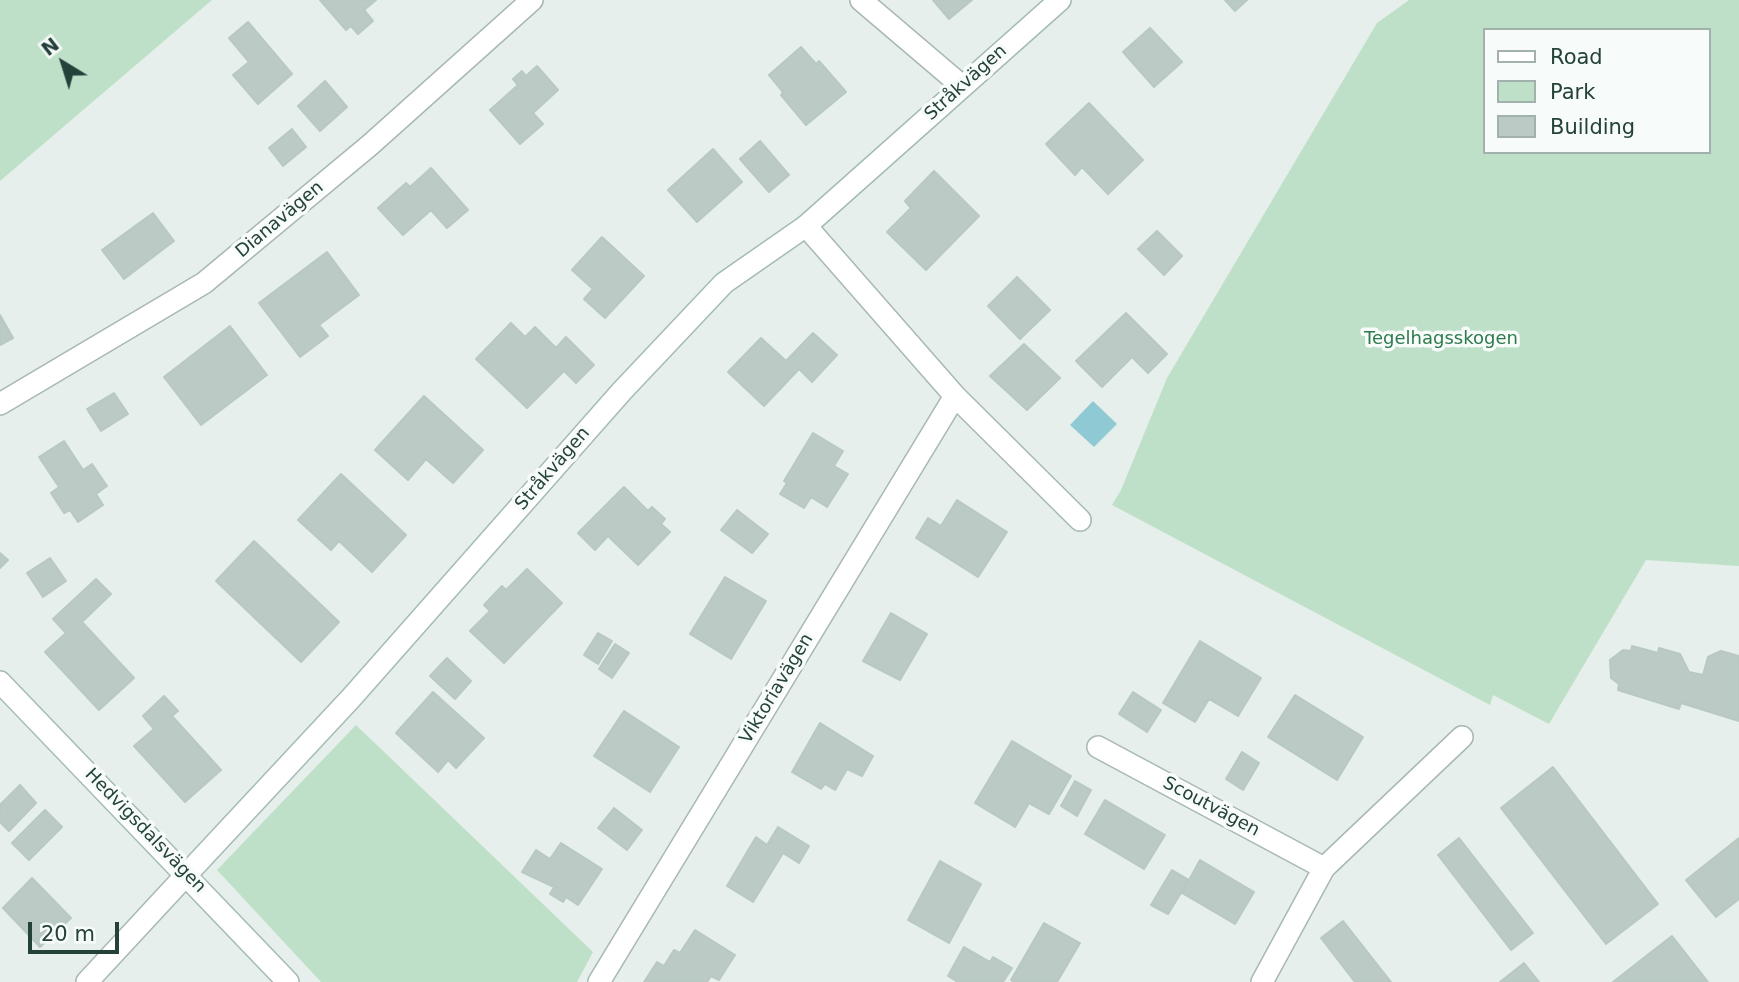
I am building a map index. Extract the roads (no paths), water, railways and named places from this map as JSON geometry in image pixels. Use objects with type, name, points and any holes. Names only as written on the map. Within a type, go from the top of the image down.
[{"type":"street","name":"Dianavägen","points":[[0,404],[204,283],[370,145],[533,0]]},
{"type":"street","points":[[861,0],[962,86]]},
{"type":"street","name":"Stråkvägen","points":[[87,982],[352,697],[622,391],[724,283],[806,226],[1060,0]]},
{"type":"street","points":[[806,226],[955,396],[1080,520]]},
{"type":"street","name":"Viktoriavägen","points":[[599,982],[955,396]]},
{"type":"street","name":"Hedvigsdalsvägen","points":[[0,682],[288,982]]},
{"type":"street","points":[[1262,982],[1324,868],[1462,737]]},
{"type":"street","name":"Scoutvägen","points":[[1098,747],[1324,868]]},
{"type":"water","points":[[1093,401],[1117,424],[1094,447],[1070,425]]},
{"type":"park label","name":"Tegelhagsskogen","points":[[1441,339]]}]
